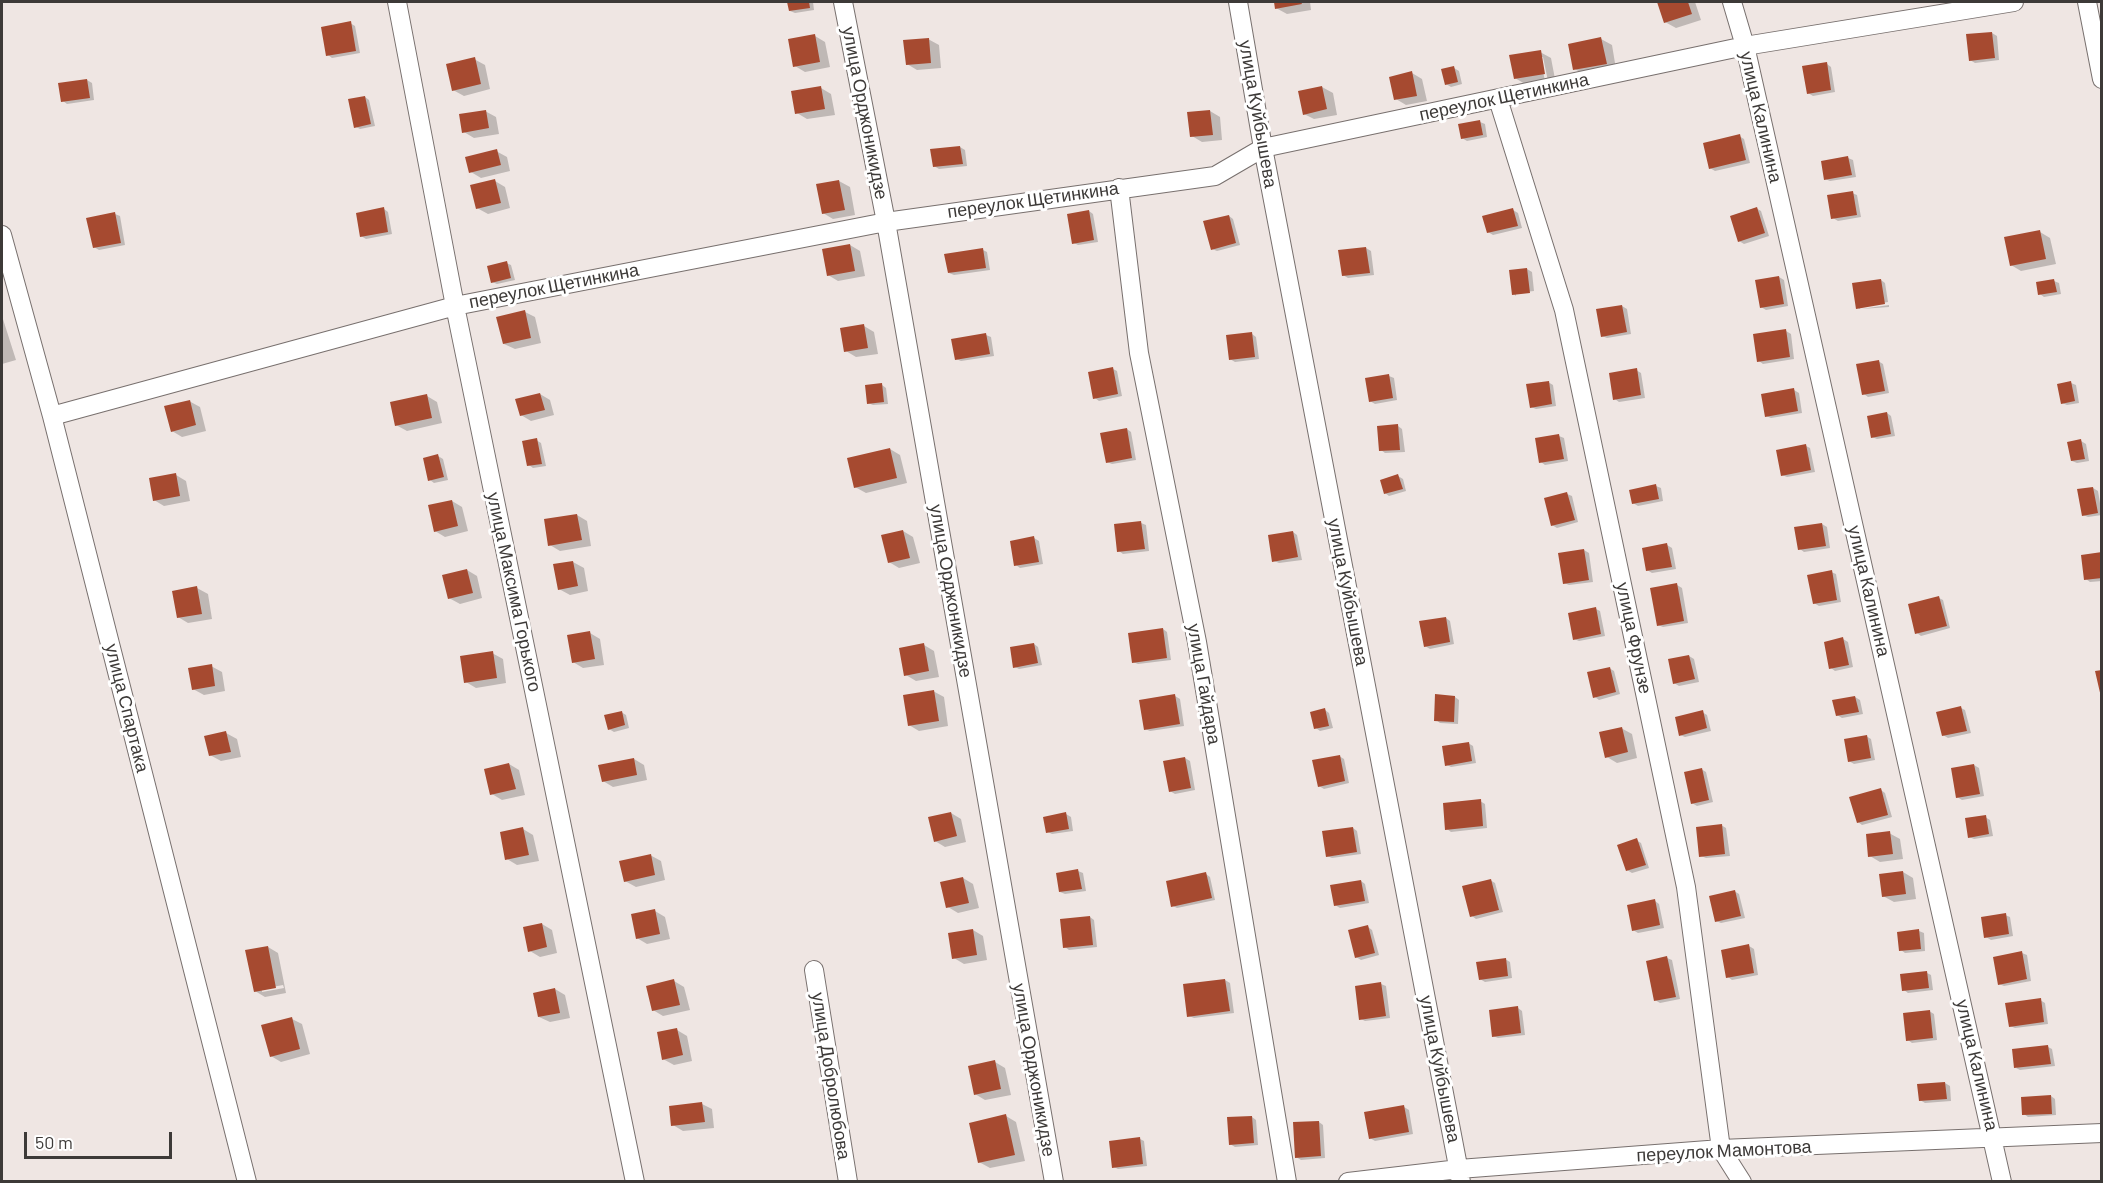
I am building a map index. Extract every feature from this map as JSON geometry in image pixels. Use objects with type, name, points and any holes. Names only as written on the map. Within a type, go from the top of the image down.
[{"type":"street","name":"улица Максима Горького","points":[[397,2],[455,306],[635,1182]]},
{"type":"street","name":"улица Орджоникидзе","points":[[843,2],[886,222],[1054,1182]]},
{"type":"street","name":"улица Куйбышева","points":[[1238,2],[1263,148],[1460,1175]]},
{"type":"street","name":"улица Калинина","points":[[1732,2],[1745,46],[2002,1182]]},
{"type":"street","name":"переулок Щетинкина","points":[[52,416],[455,306],[886,222],[1215,176],[1263,148],[1745,46],[2014,2]]},
{"type":"street","points":[[2087,2],[2102,79]]},
{"type":"street","name":"улица Фрунзе","points":[[1498,99],[1564,310],[1686,887],[1722,1149],[1742,1182]]},
{"type":"street","name":"улица Гайдара","points":[[1119,188],[1139,353],[1197,642],[1287,1182]]},
{"type":"street","name":"улица Спартака","points":[[2,235],[52,416],[247,1182]]},
{"type":"street","name":"улица Добролюбова","points":[[814,970],[849,1182]]},
{"type":"street","name":"переулок Мамонтова","points":[[1348,1182],[1460,1175],[1722,1149],[2102,1133]]},
{"type":"building","points":[[787,2],[809,2],[810,8],[789,11]]},
{"type":"building","points":[[1274,2],[1301,2],[1302,4],[1275,9]]},
{"type":"building","points":[[1657,2],[1688,2],[1692,14],[1664,23]]},
{"type":"building","points":[[351,21],[356,51],[326,56],[321,27]]},
{"type":"building","points":[[1992,32],[1995,58],[1969,61],[1966,34]]},
{"type":"building","points":[[815,34],[820,62],[793,67],[788,39]]},
{"type":"building","points":[[1601,37],[1607,64],[1573,70],[1568,44]]},
{"type":"building","points":[[929,38],[931,63],[906,65],[903,40]]},
{"type":"building","points":[[1541,50],[1545,74],[1514,79],[1509,55]]},
{"type":"building","points":[[475,57],[481,84],[452,91],[446,64]]},
{"type":"building","points":[[1827,62],[1831,90],[1807,94],[1802,66]]},
{"type":"building","points":[[1454,66],[1458,82],[1445,85],[1441,69]]},
{"type":"building","points":[[1412,71],[1417,96],[1394,100],[1389,77]]},
{"type":"building","points":[[87,79],[90,98],[61,102],[58,83]]},
{"type":"building","points":[[821,86],[825,109],[795,114],[791,91]]},
{"type":"building","points":[[1322,86],[1327,109],[1303,115],[1298,91]]},
{"type":"building","points":[[365,96],[371,124],[354,128],[348,99]]},
{"type":"building","points":[[486,110],[489,128],[462,133],[459,114]]},
{"type":"building","points":[[1210,110],[1213,135],[1190,137],[1187,112]]},
{"type":"building","points":[[1480,120],[1483,135],[1461,139],[1458,124]]},
{"type":"building","points":[[1740,134],[1746,160],[1709,169],[1703,143]]},
{"type":"building","points":[[960,146],[963,164],[933,167],[930,149]]},
{"type":"building","points":[[497,149],[501,165],[469,173],[465,157]]},
{"type":"building","points":[[1848,156],[1852,175],[1824,180],[1821,161]]},
{"type":"building","points":[[495,179],[501,203],[476,209],[470,185]]},
{"type":"building","points":[[839,180],[845,210],[822,214],[816,184]]},
{"type":"building","points":[[1853,191],[1857,215],[1831,219],[1827,195]]},
{"type":"building","points":[[384,207],[388,232],[360,237],[356,213]]},
{"type":"building","points":[[1757,207],[1765,233],[1738,242],[1730,216]]},
{"type":"building","points":[[1513,208],[1518,226],[1487,233],[1482,216]]},
{"type":"building","points":[[1089,210],[1094,240],[1072,244],[1067,214]]},
{"type":"building","points":[[115,212],[121,243],[93,248],[86,218]]},
{"type":"building","points":[[1229,215],[1236,243],[1211,250],[1203,221]]},
{"type":"building","points":[[2040,230],[2046,259],[2010,266],[2004,237]]},
{"type":"building","points":[[850,244],[855,271],[827,276],[822,249]]},
{"type":"building","points":[[1366,247],[1370,273],[1342,276],[1338,250]]},
{"type":"building","points":[[983,248],[986,268],[948,273],[944,254]]},
{"type":"building","points":[[507,261],[511,278],[491,283],[487,266]]},
{"type":"building","points":[[1527,268],[1530,293],[1512,295],[1509,270]]},
{"type":"building","points":[[1779,276],[1784,304],[1760,308],[1755,280]]},
{"type":"building","points":[[1881,279],[1885,304],[1856,309],[1852,283]]},
{"type":"building","points":[[2054,279],[2057,292],[2038,295],[2036,282]]},
{"type":"building","points":[[1622,305],[1627,332],[1601,337],[1596,309]]},
{"type":"building","points":[[525,310],[531,338],[503,344],[496,317]]},
{"type":"building","points":[[864,324],[868,348],[844,352],[840,328]]},
{"type":"building","points":[[1786,329],[1790,357],[1757,362],[1753,334]]},
{"type":"building","points":[[1252,332],[1255,357],[1229,360],[1226,335]]},
{"type":"building","points":[[986,333],[990,354],[955,360],[951,339]]},
{"type":"building","points":[[1879,360],[1885,391],[1862,395],[1856,364]]},
{"type":"building","points":[[1113,367],[1118,394],[1093,399],[1088,372]]},
{"type":"building","points":[[1637,368],[1641,395],[1613,400],[1609,373]]},
{"type":"building","points":[[1389,374],[1393,398],[1369,402],[1365,378]]},
{"type":"building","points":[[1549,381],[1552,404],[1530,408],[1526,384]]},
{"type":"building","points":[[2071,381],[2075,401],[2061,404],[2057,384]]},
{"type":"building","points":[[882,383],[884,402],[867,404],[865,385]]},
{"type":"building","points":[[1794,388],[1798,411],[1765,417],[1761,394]]},
{"type":"building","points":[[540,393],[545,410],[520,416],[515,399]]},
{"type":"building","points":[[427,394],[432,418],[395,426],[390,402]]},
{"type":"building","points":[[190,400],[196,425],[171,432],[164,406]]},
{"type":"building","points":[[1887,412],[1891,434],[1871,438],[1867,416]]},
{"type":"building","points":[[1398,424],[1400,450],[1379,451],[1377,426]]},
{"type":"building","points":[[1127,428],[1132,458],[1106,463],[1100,433]]},
{"type":"building","points":[[1559,434],[1564,459],[1539,463],[1535,438]]},
{"type":"building","points":[[537,438],[542,464],[527,466],[522,441]]},
{"type":"building","points":[[2081,439],[2085,459],[2071,461],[2067,442]]},
{"type":"building","points":[[1806,444],[1811,470],[1781,476],[1776,450]]},
{"type":"building","points":[[890,448],[897,478],[854,488],[847,458]]},
{"type":"building","points":[[438,454],[444,477],[428,481],[423,458]]},
{"type":"building","points":[[176,473],[180,496],[153,501],[149,478]]},
{"type":"building","points":[[1398,474],[1403,489],[1384,494],[1380,480]]},
{"type":"building","points":[[1656,484],[1659,499],[1632,504],[1629,490]]},
{"type":"building","points":[[2093,487],[2098,513],[2082,516],[2077,489]]},
{"type":"building","points":[[1567,492],[1575,520],[1551,526],[1544,498]]},
{"type":"building","points":[[452,500],[458,526],[434,532],[428,505]]},
{"type":"building","points":[[577,514],[582,540],[548,546],[544,519]]},
{"type":"building","points":[[1141,521],[1145,549],[1117,552],[1114,524]]},
{"type":"building","points":[[1822,523],[1826,546],[1798,550],[1794,527]]},
{"type":"building","points":[[903,530],[910,558],[888,563],[881,535]]},
{"type":"building","points":[[1293,531],[1298,557],[1272,562],[1268,535]]},
{"type":"building","points":[[1034,536],[1039,562],[1014,566],[1010,541]]},
{"type":"building","points":[[1667,543],[1672,567],[1646,571],[1642,548]]},
{"type":"building","points":[[1584,549],[1589,580],[1563,584],[1558,553]]},
{"type":"building","points":[[2102,552],[2102,578],[2084,580],[2081,555]]},
{"type":"building","points":[[573,561],[578,586],[558,590],[553,564]]},
{"type":"building","points":[[467,569],[473,593],[448,599],[442,575]]},
{"type":"building","points":[[1832,570],[1837,600],[1813,604],[1807,575]]},
{"type":"building","points":[[1677,583],[1684,621],[1657,626],[1650,588]]},
{"type":"building","points":[[197,586],[202,614],[177,618],[172,591]]},
{"type":"building","points":[[1939,596],[1947,626],[1915,634],[1908,604]]},
{"type":"building","points":[[1596,607],[1601,634],[1573,640],[1568,613]]},
{"type":"building","points":[[1446,617],[1450,642],[1424,647],[1419,621]]},
{"type":"building","points":[[1163,628],[1167,658],[1132,663],[1128,633]]},
{"type":"building","points":[[590,631],[595,659],[572,663],[567,635]]},
{"type":"building","points":[[1843,637],[1849,665],[1829,669],[1824,642]]},
{"type":"building","points":[[924,643],[929,671],[904,676],[899,648]]},
{"type":"building","points":[[1034,643],[1038,663],[1013,668],[1010,647]]},
{"type":"building","points":[[493,651],[497,678],[464,683],[460,656]]},
{"type":"building","points":[[1689,655],[1695,679],[1673,684],[1668,659]]},
{"type":"building","points":[[212,664],[215,686],[192,690],[188,668]]},
{"type":"building","points":[[1610,667],[1616,692],[1593,698],[1587,672]]},
{"type":"building","points":[[2102,670],[2102,697],[2101,697],[2095,671]]},
{"type":"building","points":[[934,690],[939,721],[908,726],[903,695]]},
{"type":"building","points":[[1175,694],[1180,724],[1144,730],[1139,700]]},
{"type":"building","points":[[1435,694],[1455,696],[1454,722],[1434,721]]},
{"type":"building","points":[[1855,696],[1859,712],[1836,716],[1832,700]]},
{"type":"building","points":[[1961,706],[1967,731],[1942,736],[1936,712]]},
{"type":"building","points":[[1325,708],[1329,726],[1314,729],[1310,712]]},
{"type":"building","points":[[1703,710],[1707,728],[1679,736],[1675,717]]},
{"type":"building","points":[[622,711],[625,725],[608,730],[604,715]]},
{"type":"building","points":[[1622,727],[1628,752],[1605,758],[1599,732]]},
{"type":"building","points":[[226,731],[231,752],[209,756],[204,736]]},
{"type":"building","points":[[1867,735],[1871,758],[1848,762],[1844,739]]},
{"type":"building","points":[[1469,742],[1472,761],[1445,766],[1442,746]]},
{"type":"building","points":[[1340,755],[1345,781],[1318,787],[1312,760]]},
{"type":"building","points":[[1185,757],[1191,788],[1169,792],[1163,761]]},
{"type":"building","points":[[634,758],[637,775],[602,782],[598,765]]},
{"type":"building","points":[[509,763],[516,789],[490,795],[484,769]]},
{"type":"building","points":[[1974,764],[1980,794],[1956,798],[1951,768]]},
{"type":"building","points":[[1702,768],[1709,800],[1691,804],[1684,772]]},
{"type":"building","points":[[1881,788],[1888,815],[1857,823],[1849,797]]},
{"type":"building","points":[[1481,799],[1483,826],[1445,830],[1443,803]]},
{"type":"building","points":[[951,812],[957,836],[934,842],[928,817]]},
{"type":"building","points":[[1066,812],[1069,829],[1046,833],[1043,817]]},
{"type":"building","points":[[1986,815],[1989,834],[1968,838],[1965,818]]},
{"type":"building","points":[[1722,824],[1725,854],[1699,857],[1696,827]]},
{"type":"building","points":[[523,827],[529,855],[505,860],[500,832]]},
{"type":"building","points":[[1353,827],[1357,852],[1326,857],[1322,831]]},
{"type":"building","points":[[1890,831],[1893,854],[1868,857],[1866,834]]},
{"type":"building","points":[[1637,838],[1646,865],[1626,871],[1617,845]]},
{"type":"building","points":[[651,854],[655,875],[624,882],[619,861]]},
{"type":"building","points":[[1078,869],[1082,889],[1059,892],[1056,873]]},
{"type":"building","points":[[1903,871],[1906,894],[1882,897],[1879,874]]},
{"type":"building","points":[[1206,872],[1212,898],[1171,907],[1166,881]]},
{"type":"building","points":[[963,877],[969,903],[946,908],[940,882]]},
{"type":"building","points":[[1491,879],[1499,910],[1470,917],[1462,886]]},
{"type":"building","points":[[1361,880],[1365,901],[1334,906],[1330,885]]},
{"type":"building","points":[[1735,890],[1741,916],[1715,922],[1709,896]]},
{"type":"building","points":[[1655,899],[1660,925],[1632,931],[1627,905]]},
{"type":"building","points":[[655,909],[660,934],[636,939],[631,914]]},
{"type":"building","points":[[2006,913],[2009,934],[1984,938],[1981,917]]},
{"type":"building","points":[[1090,916],[1093,945],[1063,948],[1060,919]]},
{"type":"building","points":[[542,923],[547,947],[528,952],[523,927]]},
{"type":"building","points":[[1368,925],[1375,953],[1355,958],[1348,930]]},
{"type":"building","points":[[973,929],[977,955],[952,959],[948,933]]},
{"type":"building","points":[[1919,929],[1921,949],[1899,951],[1897,932]]},
{"type":"building","points":[[1749,944],[1754,973],[1726,978],[1721,950]]},
{"type":"building","points":[[268,946],[276,988],[254,992],[245,950]]},
{"type":"building","points":[[2022,951],[2027,979],[1998,985],[1993,957]]},
{"type":"building","points":[[1667,956],[1676,997],[1654,1001],[1646,961]]},
{"type":"building","points":[[1506,958],[1508,976],[1479,980],[1476,962]]},
{"type":"building","points":[[1927,971],[1929,988],[1902,991],[1900,974]]},
{"type":"building","points":[[674,979],[680,1005],[652,1011],[646,986]]},
{"type":"building","points":[[1225,979],[1230,1011],[1187,1017],[1183,984]]},
{"type":"building","points":[[1381,982],[1386,1016],[1359,1020],[1355,986]]},
{"type":"building","points":[[555,988],[560,1013],[538,1017],[533,993]]},
{"type":"building","points":[[2041,998],[2044,1022],[2009,1027],[2005,1003]]},
{"type":"building","points":[[1518,1006],[1521,1033],[1492,1037],[1489,1010]]},
{"type":"building","points":[[1930,1010],[1933,1038],[1906,1041],[1903,1013]]},
{"type":"building","points":[[292,1017],[300,1049],[270,1057],[261,1025]]},
{"type":"building","points":[[677,1028],[683,1055],[662,1060],[657,1032]]},
{"type":"building","points":[[2048,1045],[2051,1064],[2014,1068],[2012,1049]]},
{"type":"building","points":[[995,1060],[1001,1089],[974,1095],[968,1066]]},
{"type":"building","points":[[1945,1082],[1947,1099],[1919,1101],[1917,1084]]},
{"type":"building","points":[[2051,1095],[2052,1114],[2022,1115],[2021,1097]]},
{"type":"building","points":[[702,1102],[705,1122],[671,1126],[669,1106]]},
{"type":"building","points":[[1404,1105],[1409,1132],[1369,1139],[1364,1112]]},
{"type":"building","points":[[1006,1114],[1015,1155],[978,1163],[969,1123]]},
{"type":"building","points":[[1252,1116],[1254,1143],[1229,1145],[1227,1117]]},
{"type":"building","points":[[1319,1121],[1321,1156],[1295,1158],[1293,1122]]},
{"type":"building","points":[[1140,1137],[1143,1164],[1112,1168],[1109,1141]]}]
